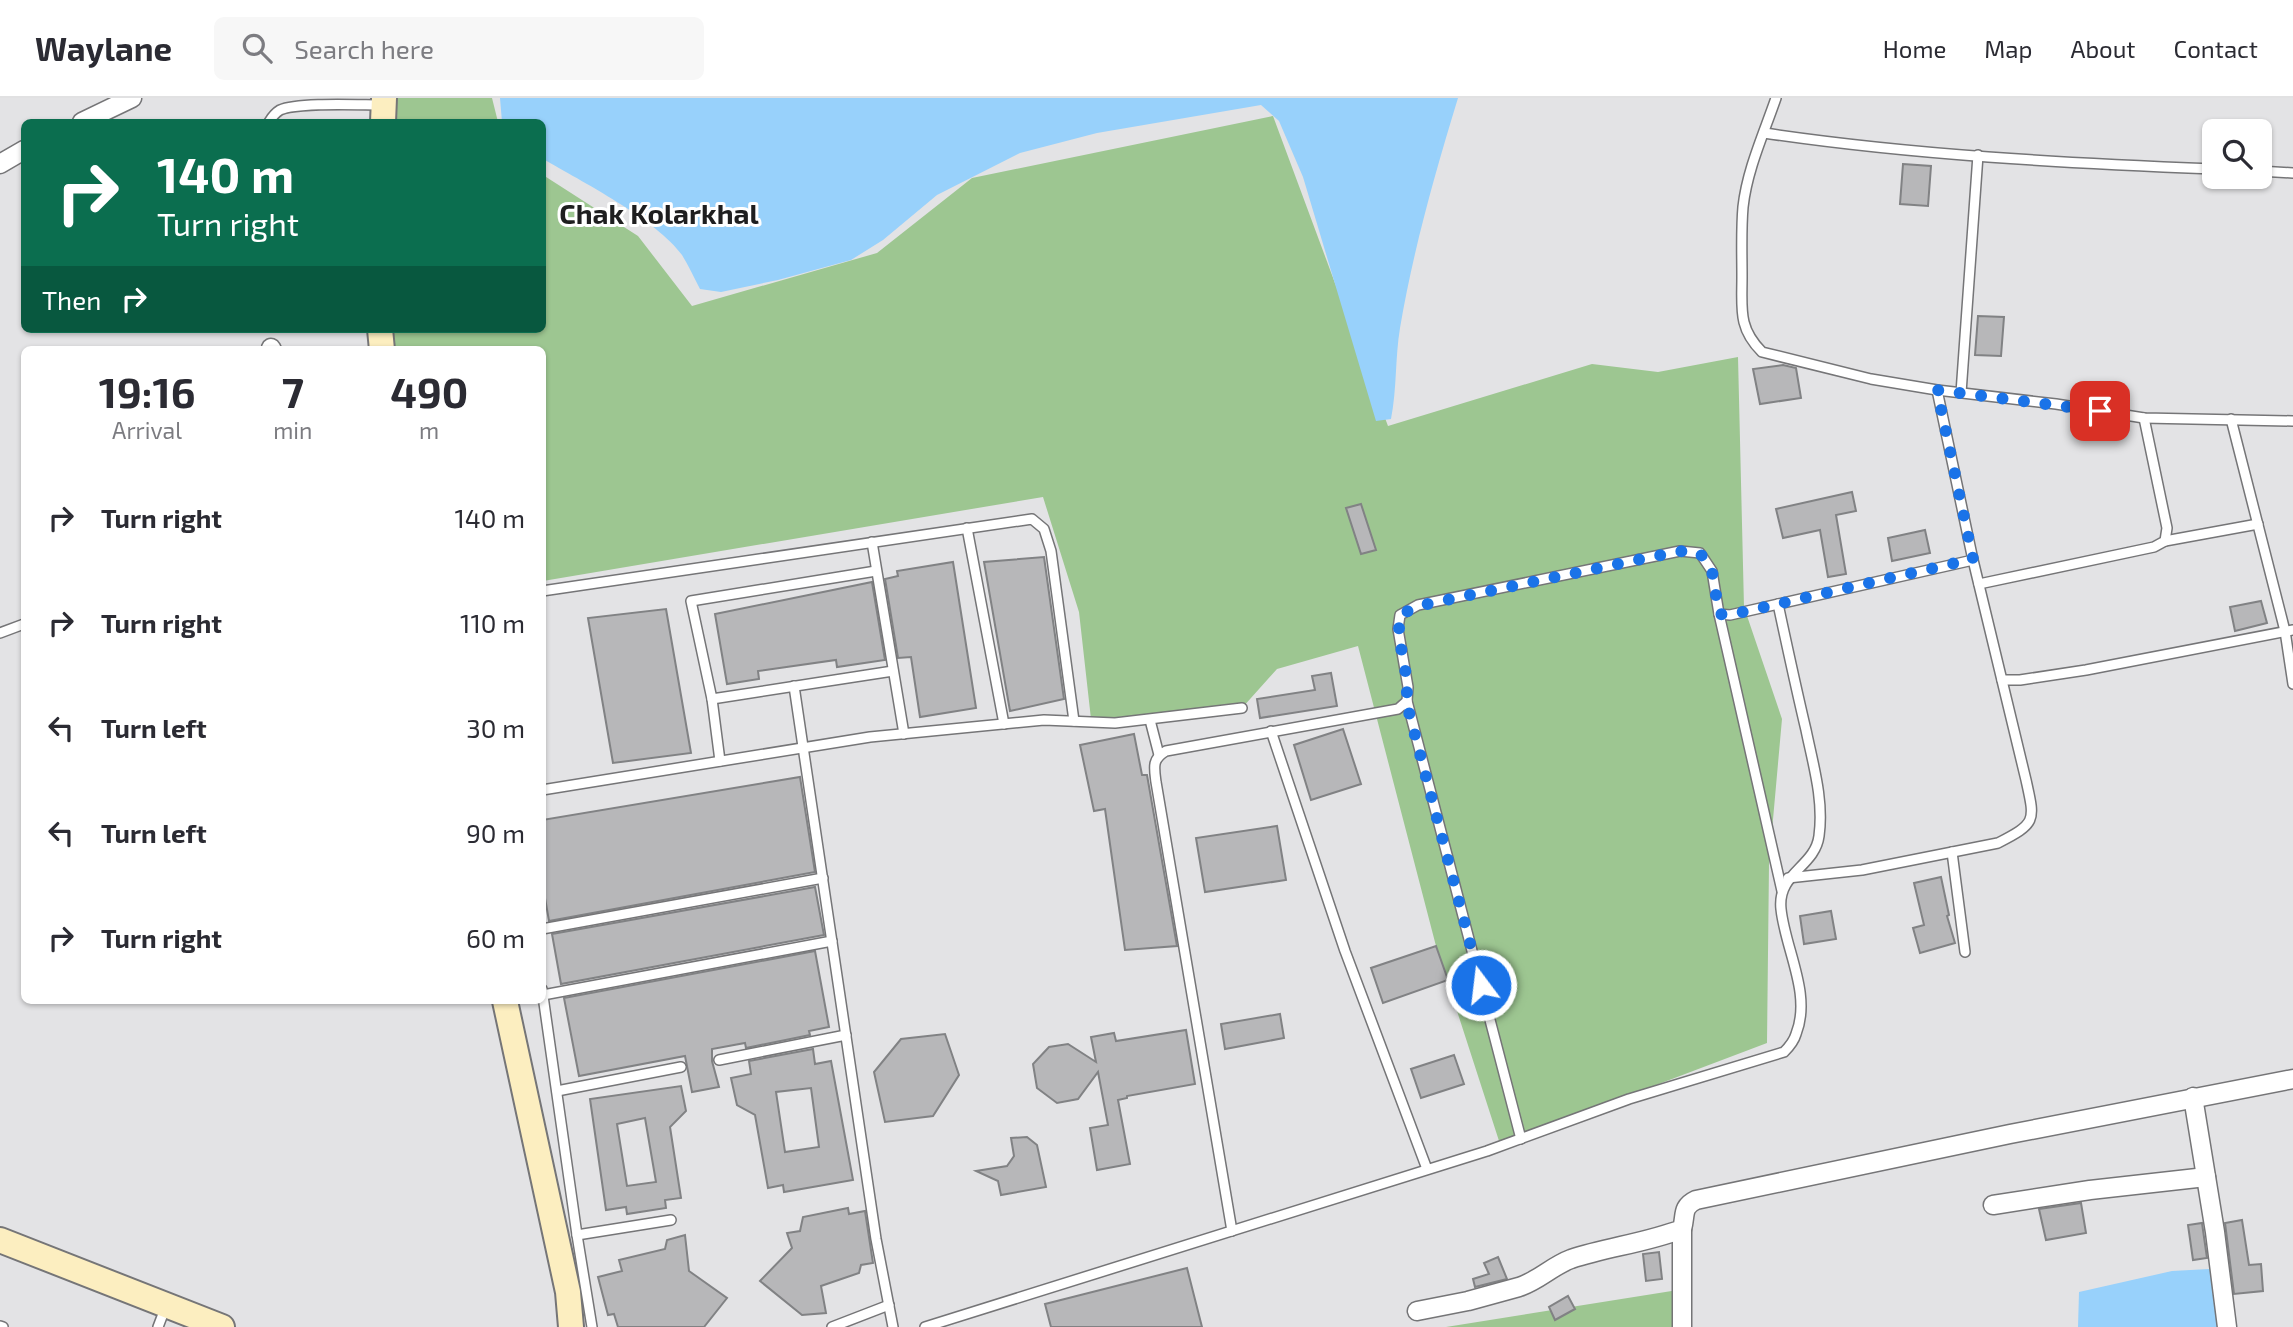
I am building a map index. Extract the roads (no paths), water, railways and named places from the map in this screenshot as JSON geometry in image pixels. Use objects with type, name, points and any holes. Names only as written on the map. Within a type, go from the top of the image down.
[{"type":"street","points":[[88,119],[132,98]]},
{"type":"street","points":[[0,164],[21,152]]},
{"type":"street","points":[[506,1004],[568,1292],[570,1327]]},
{"type":"street","points":[[1682,1327],[1683,1212],[1688,1204],[1696,1200],[2193,1097],[2293,1079]]},
{"type":"street","points":[[2193,1097],[2227,1327]]},
{"type":"street","points":[[1993,1205],[2090,1190],[2206,1177]]},
{"type":"street","points":[[1417,1311],[1527,1285],[1551,1267],[1572,1259],[1682,1229]]},
{"type":"street","points":[[0,1240],[162,1317],[222,1327]]},
{"type":"lane","points":[[1776,98],[1749,177],[1743,204],[1743,320],[1750,340],[1762,352],[1871,379],[2144,418],[2293,421]]},
{"type":"lane","points":[[271,119],[279,111],[296,106],[383,108]]},
{"type":"lane","points":[[1764,133],[1816,141],[2075,164],[2202,169]]},
{"type":"lane","points":[[1961,393],[1978,155]]},
{"type":"lane","points":[[2272,172],[2293,173]]},
{"type":"lane","points":[[1788,878],[1862,870],[1998,843],[2031,822],[2033,812],[1973,559],[1937,390]]},
{"type":"lane","points":[[2144,418],[2167,528],[2165,541]]},
{"type":"lane","points":[[2231,419],[2289,631],[2293,684]]},
{"type":"lane","points":[[546,590],[1032,519],[1044,529],[1051,551],[1074,721]]},
{"type":"lane","points":[[1979,584],[2154,547],[2165,541],[2258,524]]},
{"type":"lane","points":[[967,528],[1004,724]]},
{"type":"lane","points":[[872,542],[904,734]]},
{"type":"lane","points":[[1521,1139],[1406,701],[1408,687],[1398,629],[1400,615],[1418,606],[1680,551],[1700,553],[1712,571],[1719,614],[1782,891]]},
{"type":"lane","points":[[1719,614],[1730,615],[1973,559]]},
{"type":"lane","points":[[720,761],[712,699],[691,601],[876,570]]},
{"type":"lane","points":[[925,1327],[1521,1139],[1629,1100],[1784,1052],[1796,1037],[1802,1015],[1780,907],[1782,891],[1788,878],[1813,853],[1819,839],[1821,813],[1778,604]]},
{"type":"lane","points":[[0,632],[21,625]]},
{"type":"lane","points":[[2002,680],[2020,680],[2086,670],[2289,631]]},
{"type":"lane","points":[[712,699],[893,671]]},
{"type":"lane","points":[[794,686],[876,1239],[893,1327]]},
{"type":"lane","points":[[1232,1231],[1154,762],[1166,751],[1398,709],[1406,701]]},
{"type":"lane","points":[[546,789],[904,734],[1044,720],[1115,723],[1242,708]]},
{"type":"lane","points":[[1150,720],[1159,755]]},
{"type":"lane","points":[[1271,731],[1345,951],[1427,1169]]},
{"type":"lane","points":[[1952,852],[1965,952]]},
{"type":"lane","points":[[546,928],[823,878]]},
{"type":"lane","points":[[546,994],[832,941]]},
{"type":"lane","points":[[544,1004],[592,1327]]},
{"type":"lane","points":[[719,1060],[846,1035]]},
{"type":"lane","points":[[557,1091],[681,1067]]},
{"type":"lane","points":[[577,1235],[671,1220]]},
{"type":"lane","points":[[832,1327],[889,1305]]},
{"type":"water","points":[[500,98],[1458,98],[1411,270],[1398,339],[1391,419],[1376,421],[1303,177],[1279,121],[1261,105],[1097,133],[1020,153],[937,195],[883,240],[851,260],[721,292],[700,289],[682,255],[655,228],[617,202],[546,161],[546,119],[502,119]]},
{"type":"water","points":[[2209,1269],[2213,1277],[2219,1327],[2078,1327],[2079,1292],[2172,1271]]},
{"type":"district","name":"Chak Kolarkhal","points":[[659,213]]}]
